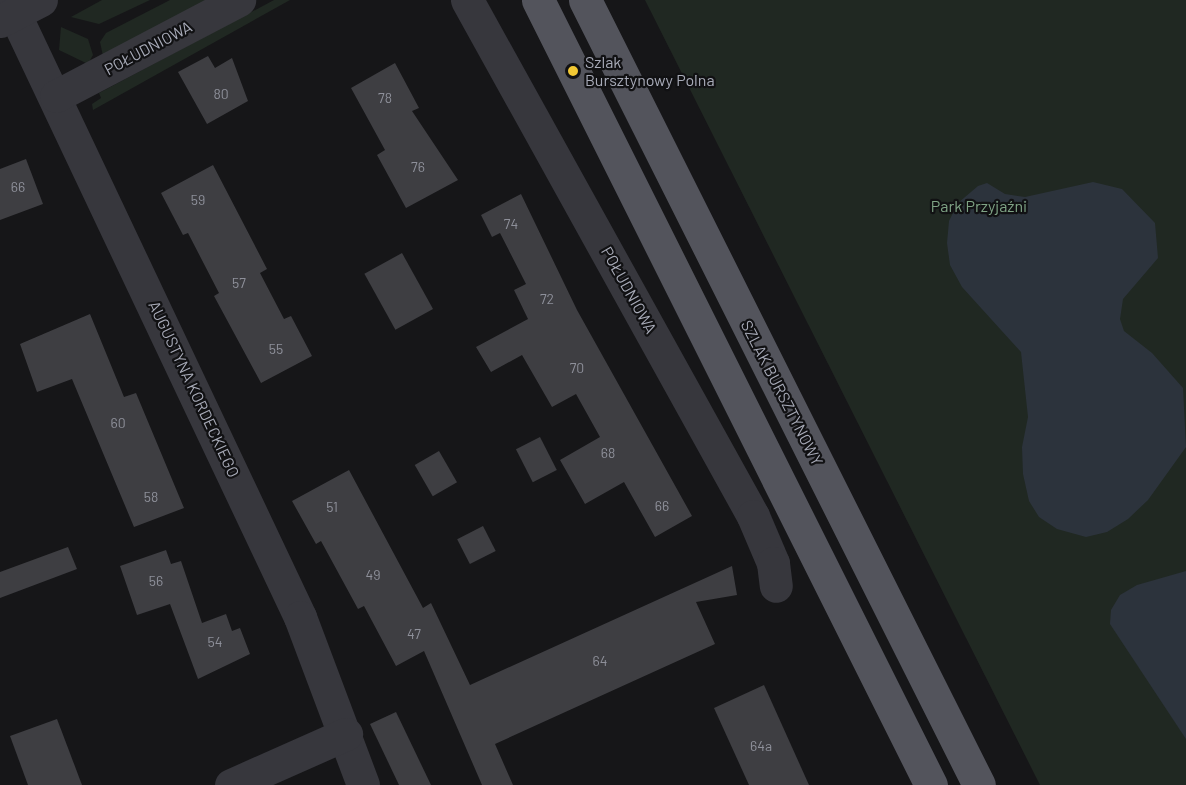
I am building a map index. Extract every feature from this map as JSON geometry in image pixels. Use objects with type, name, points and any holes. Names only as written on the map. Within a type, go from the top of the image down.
[{"type":"main road","points":[[537,0],[931,785]]},
{"type":"main road","name":"SZLAK BURSZTYNOWY","points":[[585,0],[979,785]]},
{"type":"street","name":"POŁUDNIOWA","points":[[56,96],[239,0]]},
{"type":"street","name":"POŁUDNIOWA","points":[[467,0],[753,516],[773,563],[776,586]]},
{"type":"street","name":"AUGUSTYNA KORDECKIEGO","points":[[16,9],[300,616],[346,734],[363,785]]},
{"type":"street","points":[[231,785],[346,734]]},
{"type":"green space","points":[[102,0],[150,0],[99,24],[71,17]]},
{"type":"green space","points":[[170,0],[210,0],[103,56],[100,42],[106,33]]},
{"type":"green space","points":[[274,0],[290,0],[93,110],[92,104],[101,98],[99,93]]},
{"type":"green space","name":"Park Przyjaźni","points":[[645,0],[1186,0],[1186,785],[1040,785]]},
{"type":"green space","points":[[61,27],[88,39],[93,55],[88,64],[59,50]]},
{"type":"shaded area","points":[[1093,182],[1122,189],[1155,223],[1158,258],[1123,299],[1120,319],[1124,331],[1152,353],[1183,388],[1186,447],[1148,500],[1128,519],[1107,532],[1086,537],[1057,529],[1039,517],[1029,501],[1023,474],[1022,447],[1028,417],[1021,352],[962,287],[950,265],[947,243],[949,221],[958,203],[978,186],[987,183],[1005,194],[1025,197]]},
{"type":"shaded area","points":[[1186,571],[1186,739],[1110,624],[1111,610],[1120,595],[1137,585]]},
{"type":"building","points":[[208,56],[215,68],[232,58],[248,101],[207,124],[178,72]]},
{"type":"building","points":[[395,63],[419,108],[412,111],[458,180],[406,208],[377,155],[385,150],[351,88]]},
{"type":"building","points":[[26,159],[43,204],[0,220],[0,169]]},
{"type":"building","points":[[213,165],[267,269],[260,273],[284,319],[291,316],[312,356],[261,383],[214,296],[219,293],[188,233],[183,235],[161,193]]},
{"type":"building","points":[[521,194],[577,310],[692,516],[655,537],[624,482],[585,504],[560,460],[600,437],[576,394],[552,407],[522,355],[491,372],[476,347],[528,319],[514,290],[526,284],[500,233],[492,237],[481,215]]},
{"type":"building","points":[[402,253],[433,309],[395,330],[364,274]]},
{"type":"building","points":[[90,314],[124,397],[136,393],[184,508],[134,527],[72,379],[37,392],[20,344]]},
{"type":"building","points":[[540,437],[557,470],[533,482],[516,449]]},
{"type":"building","points":[[439,451],[457,482],[433,496],[415,465]]},
{"type":"building","points":[[349,470],[423,608],[431,603],[470,685],[732,566],[737,595],[696,602],[715,644],[495,744],[513,785],[482,785],[424,651],[396,666],[364,606],[358,609],[321,541],[316,544],[292,501]]},
{"type":"building","points":[[483,526],[496,551],[470,564],[457,539]]},
{"type":"building","points":[[68,547],[77,569],[0,598],[0,572]]},
{"type":"building","points":[[166,550],[171,564],[181,561],[202,623],[226,614],[232,631],[240,628],[250,654],[198,679],[170,604],[137,615],[120,566]]},
{"type":"building","points":[[764,685],[809,785],[749,785],[714,708]]},
{"type":"building","points":[[396,712],[431,785],[399,785],[370,724]]},
{"type":"building","points":[[57,719],[82,785],[28,785],[10,736]]},
{"type":"place","name":"Szlak Bursztynowy Polna","points":[[573,71]]}]
